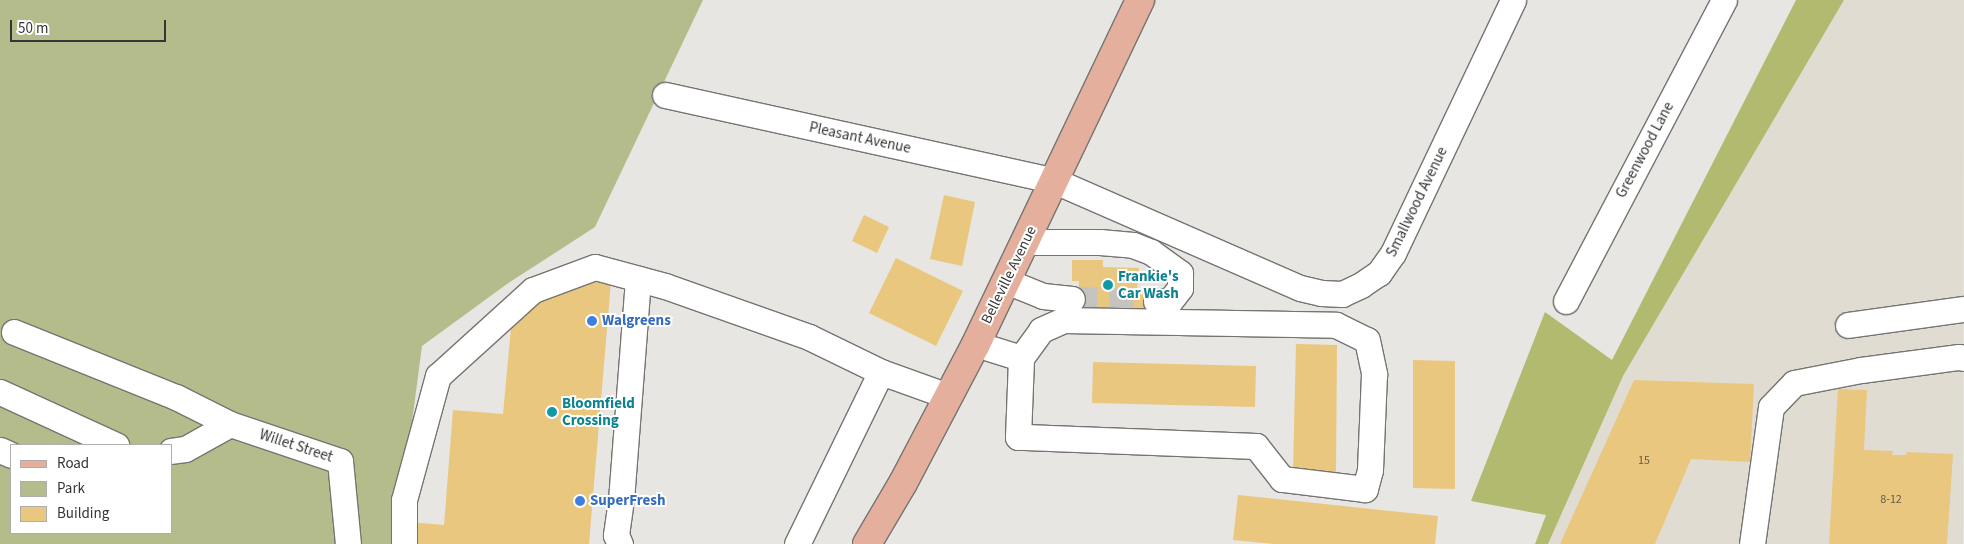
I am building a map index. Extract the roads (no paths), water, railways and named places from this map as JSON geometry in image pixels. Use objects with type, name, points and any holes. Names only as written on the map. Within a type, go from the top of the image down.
[{"type":"main road","name":"Belleville Avenue","points":[[867,544],[903,483],[976,344],[1140,0]]},
{"type":"street","name":"Smallwood Avenue","points":[[1055,181],[1300,288],[1321,294],[1342,294],[1361,285],[1379,273],[1393,254],[1513,0]]},
{"type":"street","name":"Greenwood Lane","points":[[1566,301],[1724,0]]},
{"type":"street","name":"Pleasant Avenue","points":[[665,95],[1055,181]]},
{"type":"street","points":[[1026,242],[1100,242],[1133,245],[1151,252],[1180,273],[1180,288],[1169,302],[1156,301]]},
{"type":"street","points":[[404,544],[404,500],[438,376],[533,290],[595,267],[638,278],[809,337],[881,372],[948,396]]},
{"type":"street","points":[[620,544],[616,536],[621,500],[638,278]]},
{"type":"street","points":[[1006,282],[1043,296],[1072,299]]},
{"type":"street","points":[[1848,325],[1964,309]]},
{"type":"street","points":[[1063,320],[1336,326],[1367,340],[1374,374],[1370,470],[1365,489],[1282,479],[1256,446],[1018,437],[1021,358],[1041,330],[1063,320]]},
{"type":"street","points":[[14,332],[176,397],[230,424]]},
{"type":"street","points":[[976,344],[1021,358]]},
{"type":"street","points":[[1752,544],[1771,407],[1794,383],[1861,370],[1959,357],[1964,358]]},
{"type":"street","points":[[797,544],[881,372]]},
{"type":"street","points":[[0,392],[114,444]]},
{"type":"street","points":[[172,451],[184,449],[230,424]]},
{"type":"street","name":"Willet Street","points":[[230,424],[340,461],[348,544]]},
{"type":"tunnel","points":[[1072,299],[1156,301]]},
{"type":"place","name":"Frankie's Car Wash","points":[[1108,285]]},
{"type":"place","name":"Walgreens","points":[[592,321]]},
{"type":"place","name":"Bloomfield Crossing","points":[[552,412]]},
{"type":"place","name":"SuperFresh","points":[[580,501]]}]
